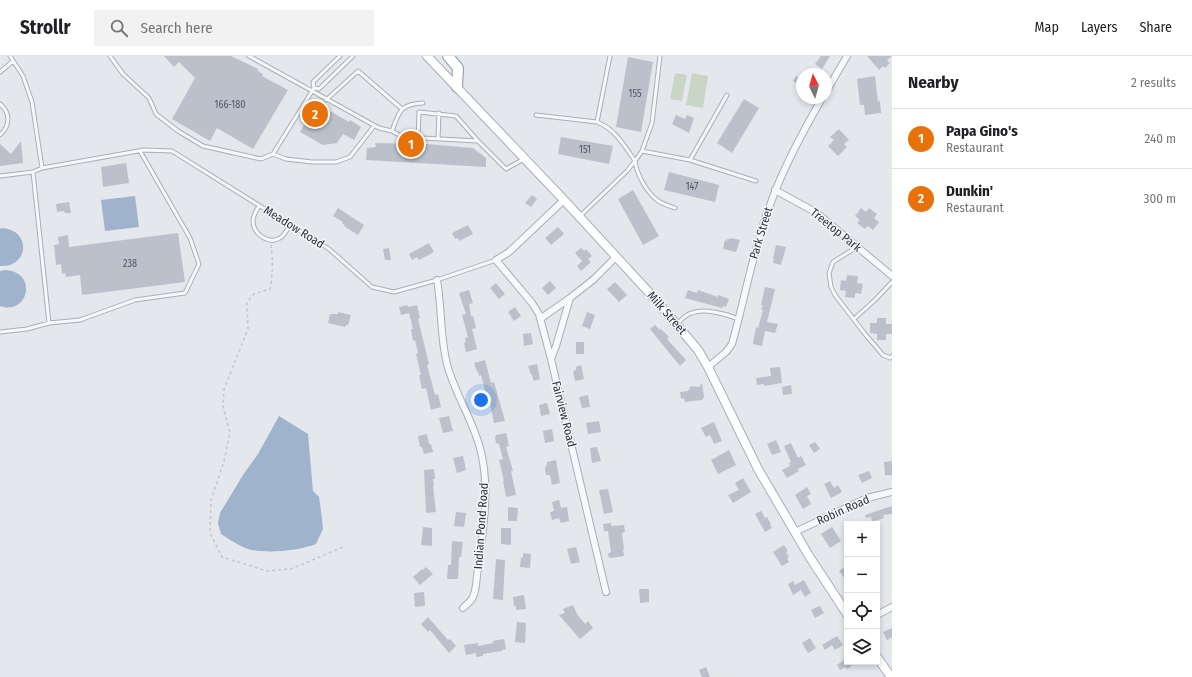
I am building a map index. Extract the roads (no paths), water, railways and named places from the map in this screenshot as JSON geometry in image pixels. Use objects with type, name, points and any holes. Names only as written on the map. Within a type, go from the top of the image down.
[{"type":"highway","points":[[448,56],[458,68],[457,87]]},
{"type":"main road","name":"Milk Street","points":[[428,56],[564,200],[677,324],[698,350],[708,367],[750,454],[795,532],[844,609]]},
{"type":"main road","points":[[880,661],[891,677]]},
{"type":"street","points":[[832,82],[847,56]]},
{"type":"street","name":"Park Street","points":[[708,367],[726,352],[732,344],[754,254],[775,190],[819,104]]},
{"type":"street","name":"Treetop Park","points":[[775,190],[817,212],[892,276]]},
{"type":"street","name":"Meadow Road","points":[[496,260],[509,252],[564,200]]},
{"type":"street","points":[[540,319],[594,279],[616,257]]},
{"type":"street","name":"Fairview Road","points":[[496,260],[532,303],[540,319],[551,359],[606,592]]},
{"type":"street","name":"Indian Pond Road","points":[[437,280],[447,364],[454,385],[476,437],[484,467],[484,502],[481,546],[476,584],[472,599],[463,608]]},
{"type":"street","points":[[551,359],[570,298]]},
{"type":"street","name":"Robin Road","points":[[795,532],[862,500],[892,492]]},
{"type":"street","points":[[880,613],[892,607]]},
{"type":"lane","points":[[10,56],[23,76],[32,102],[42,168]]},
{"type":"lane","points":[[110,56],[123,74],[149,98],[156,114],[178,131],[203,146],[260,159],[273,154],[312,90],[313,82],[340,56]]},
{"type":"lane","points":[[249,56],[374,126],[392,131],[403,137],[478,141]]},
{"type":"lane","points":[[312,90],[319,88],[353,56]]},
{"type":"lane","points":[[597,122],[610,56]]},
{"type":"lane","points":[[579,217],[627,171],[642,151],[652,123],[660,56]]},
{"type":"lane","points":[[0,72],[13,61]]},
{"type":"lane","points":[[326,100],[358,70],[402,109]]},
{"type":"lane","points":[[690,160],[727,95]]},
{"type":"lane","points":[[0,104],[6,111],[8,122],[5,131],[0,135]]},
{"type":"lane","points":[[392,131],[402,109],[412,104],[422,104]]},
{"type":"lane","points":[[418,138],[419,112],[456,116],[506,169],[525,159]]},
{"type":"lane","points":[[438,139],[439,113]]},
{"type":"lane","points":[[536,115],[597,122],[608,128],[619,138],[635,161],[640,176],[652,194],[658,200],[675,208]]},
{"type":"lane","points":[[273,154],[286,159],[312,162],[336,162],[350,157],[361,145],[374,126]]},
{"type":"lane","points":[[0,332],[50,323],[80,320],[135,300],[184,293],[199,264],[190,238],[140,151]]},
{"type":"lane","name":"Meadow Road","points":[[0,176],[33,172],[42,168],[140,151],[172,151],[329,249],[372,287],[394,292],[437,280],[496,260]]},
{"type":"lane","points":[[642,151],[690,160],[756,181]]},
{"type":"lane","points":[[33,172],[50,323]]},
{"type":"lane","points":[[259,206],[255,213],[253,222],[255,229],[262,237],[271,241],[280,238],[290,224]]},
{"type":"lane","points":[[857,247],[833,262],[829,273],[831,287],[835,295],[883,355],[890,358],[892,356]]},
{"type":"lane","points":[[854,319],[892,282]]},
{"type":"lane","points":[[677,324],[691,313],[697,312],[727,315],[738,319]]},
{"type":"water","points":[[135,196],[139,227],[105,231],[101,200]]},
{"type":"water","points":[[0,229],[12,230],[18,235],[22,241],[23,248],[17,261],[10,265],[0,266]]},
{"type":"water","points":[[5,270],[16,273],[22,278],[26,285],[26,292],[23,300],[17,305],[10,307],[0,306],[0,271]]},
{"type":"water","points":[[279,416],[308,434],[313,491],[319,497],[323,529],[316,544],[282,551],[255,551],[241,546],[221,534],[218,523],[220,513],[243,475],[258,454]]},
{"type":"place","name":"Dunkin'","points":[[315,114]]},
{"type":"place","name":"Papa Gino's","points":[[411,144]]}]
